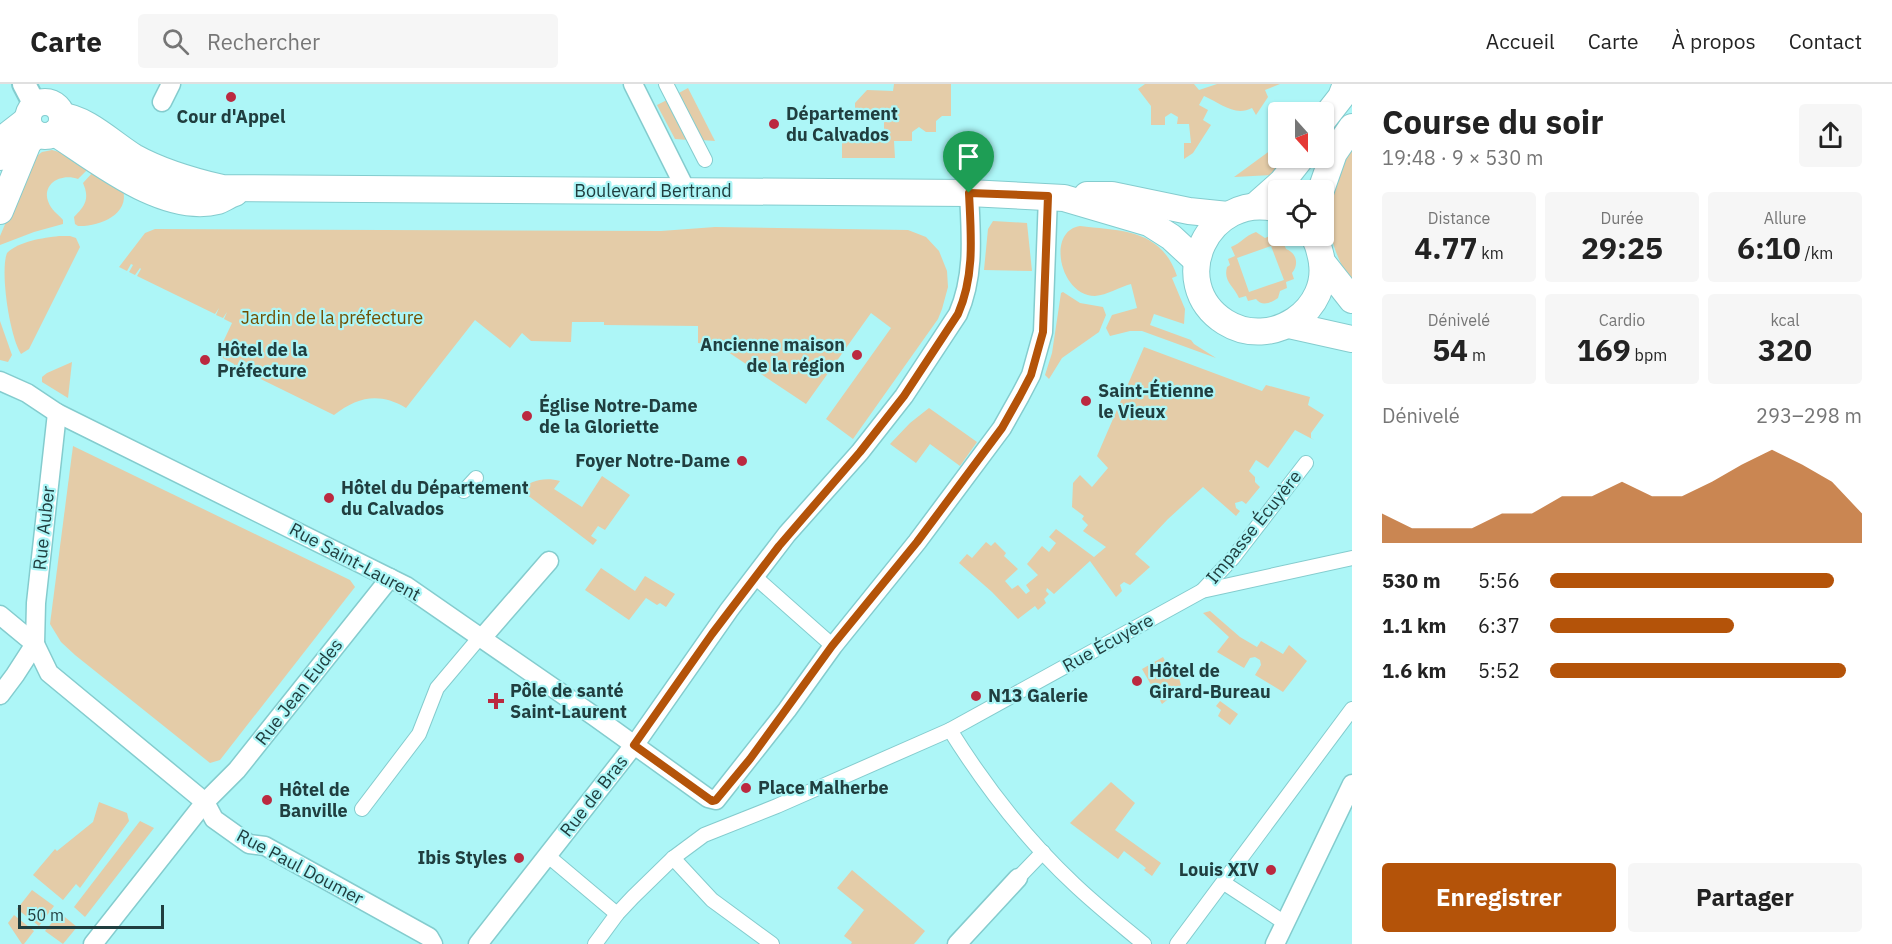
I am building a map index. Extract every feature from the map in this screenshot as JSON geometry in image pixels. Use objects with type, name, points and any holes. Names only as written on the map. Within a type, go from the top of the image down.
[{"type":"main road","points":[[1334,105],[1346,84]]},
{"type":"main road","name":"Boulevard Bertrand","points":[[40,115],[74,117],[135,157],[160,170],[222,188],[969,193],[1056,197],[1112,195],[1189,211],[1228,215]]},
{"type":"main road","points":[[0,157],[9,134],[40,115]]},
{"type":"main road","points":[[0,211],[40,115]]},
{"type":"main road","points":[[1325,180],[1334,153],[1352,127]]},
{"type":"main road","points":[[1293,168],[1267,208],[1243,208],[1219,221],[1208,233],[1197,261],[1202,296],[1208,306],[1225,322],[1247,331],[1273,331],[1289,325],[1314,301],[1322,276],[1317,246]]},
{"type":"main road","name":"Boulevard Bertrand","points":[[1056,197],[1149,223],[1171,237],[1197,261]]},
{"type":"main road","points":[[1319,246],[1352,300]]},
{"type":"main road","points":[[1289,325],[1352,339]]},
{"type":"street","points":[[162,102],[171,84]]},
{"type":"street","points":[[633,84],[687,192]]},
{"type":"street","points":[[666,84],[705,160]]},
{"type":"street","name":"Rue de Bras","points":[[478,944],[634,745],[717,626],[788,534],[860,452],[904,396],[958,314],[964,300],[971,266],[969,193]]},
{"type":"street","points":[[755,577],[832,646],[917,542],[1002,428],[1031,375],[1043,332],[1056,197]]},
{"type":"street","name":"Rue Saint-Laurent","points":[[0,381],[27,393],[57,413],[406,586],[708,798],[716,800],[762,743],[832,646]]},
{"type":"street","name":"Rue Auber","points":[[35,644],[36,603],[57,413]]},
{"type":"street","name":"Impasse Écuyère","points":[[1202,591],[1246,542],[1306,463]]},
{"type":"street","points":[[464,491],[476,478]]},
{"type":"street","name":"Rue Écuyère","points":[[673,858],[704,835],[777,806],[950,730],[1202,591],[1352,558]]},
{"type":"street","points":[[362,809],[419,734],[437,688],[549,561]]},
{"type":"street","name":"Rue Jean Eudes","points":[[93,944],[205,802],[237,770],[390,578]]},
{"type":"street","points":[[0,615],[35,644],[0,695]]},
{"type":"street","name":"Rue Paul Doumer","points":[[35,644],[49,673],[205,802],[213,819],[249,844],[265,846],[275,851],[429,938],[433,944]]},
{"type":"street","points":[[1177,944],[1352,709]]},
{"type":"street","points":[[950,730],[994,794],[1043,852],[1074,884],[1144,944]]},
{"type":"street","points":[[1275,944],[1352,784]]},
{"type":"street","points":[[957,944],[1043,852]]},
{"type":"street","points":[[595,944],[617,914],[673,858],[712,900],[772,944]]},
{"type":"street","points":[[554,861],[617,914]]},
{"type":"street","points":[[1224,882],[1285,923]]},
{"type":"green space","points":[[894,84],[951,84],[951,116],[942,116],[936,121],[936,132],[926,132],[919,127],[912,132],[912,141],[894,141],[895,158],[842,158],[842,141],[867,142],[867,135],[884,135],[884,110],[855,110],[855,103],[867,90],[893,91]]},
{"type":"green space","points":[[1145,84],[1194,84],[1199,90],[1217,84],[1280,84],[1265,90],[1268,97],[1256,115],[1252,108],[1234,110],[1204,96],[1199,105],[1208,110],[1203,120],[1211,125],[1193,153],[1184,159],[1184,143],[1191,143],[1189,124],[1177,124],[1178,117],[1171,113],[1165,117],[1165,125],[1151,125],[1151,106],[1138,89]]},
{"type":"green space","points":[[688,88],[715,141],[701,140],[677,94]]},
{"type":"green space","points":[[667,100],[689,140],[675,139],[657,105]]},
{"type":"green space","points":[[1352,144],[1352,283],[1334,246],[1334,181]]},
{"type":"green space","points":[[52,150],[88,169],[78,179],[60,178],[48,189],[49,204],[63,220],[63,224],[0,245],[0,236],[33,159],[42,152]]},
{"type":"green space","points":[[1268,152],[1268,168],[1281,168],[1274,175],[1234,177]]},
{"type":"green space","points":[[94,171],[123,190],[122,206],[117,213],[103,222],[78,226],[75,224],[74,217],[85,202],[86,194],[83,183]]},
{"type":"green space","points":[[993,221],[1027,223],[1032,271],[984,270],[988,229]]},
{"type":"green space","points":[[1080,226],[1138,235],[1161,249],[1177,276],[1172,278],[1185,309],[1184,324],[1154,314],[1150,325],[1191,340],[1216,358],[1142,331],[1130,331],[1110,336],[1106,328],[1112,315],[1137,308],[1131,284],[1095,296],[1083,293],[1073,286],[1062,263],[1061,250],[1063,239],[1069,230]]},
{"type":"green space","name":"Jardin de la préfecture","points":[[715,227],[908,230],[926,237],[939,251],[947,271],[948,287],[938,319],[853,439],[826,419],[891,328],[871,313],[806,404],[719,346],[698,343],[698,326],[604,325],[604,322],[572,322],[571,342],[531,341],[522,333],[510,348],[475,320],[406,408],[378,398],[352,404],[334,415],[234,366],[217,355],[232,323],[224,319],[227,312],[223,318],[216,315],[219,308],[215,314],[137,276],[140,268],[135,275],[129,272],[133,265],[131,264],[127,271],[119,267],[145,233],[155,229],[661,231]]},
{"type":"green space","points":[[1256,232],[1265,238],[1268,237],[1268,246],[1271,246],[1285,246],[1295,256],[1296,266],[1292,273],[1294,279],[1286,282],[1287,288],[1280,291],[1278,298],[1267,303],[1261,303],[1256,299],[1248,301],[1246,296],[1239,298],[1226,276],[1227,267],[1230,265],[1228,259],[1235,256],[1231,247]],"holes":[[[1271,246],[1284,280],[1249,292],[1237,258]]]},
{"type":"green space","points":[[59,236],[76,238],[80,247],[29,349],[21,354],[9,318],[5,287],[7,253],[25,243]]},
{"type":"green space","points":[[1063,292],[1080,303],[1103,307],[1106,315],[1099,332],[1062,358],[1049,379],[1045,375],[1052,353]]},
{"type":"green space","points":[[0,321],[12,355],[8,362],[0,360]]},
{"type":"green space","points":[[1144,347],[1262,391],[1266,385],[1310,397],[1308,405],[1324,415],[1311,433],[1311,438],[1314,440],[1295,430],[1268,468],[1256,460],[1249,471],[1260,487],[1246,504],[1242,501],[1235,503],[1236,508],[1240,511],[1236,516],[1203,487],[1135,554],[1150,567],[1130,585],[1124,582],[1120,585],[1122,591],[1116,597],[1090,561],[1054,594],[1047,588],[1046,591],[1049,594],[1044,599],[1046,603],[1038,610],[1035,606],[1018,619],[959,563],[967,554],[972,558],[986,542],[991,546],[995,542],[1006,553],[1004,556],[1018,569],[1005,581],[1012,589],[1018,585],[1026,594],[1030,591],[1026,585],[1038,575],[1027,564],[1042,546],[1049,552],[1056,543],[1049,537],[1056,529],[1094,557],[1106,547],[1083,531],[1088,525],[1082,519],[1084,516],[1072,507],[1073,483],[1080,475],[1092,487],[1108,468],[1097,456]]},
{"type":"green space","points":[[72,362],[68,398],[42,382],[42,377]]},
{"type":"green space","points":[[929,408],[977,442],[960,466],[930,444],[916,463],[890,444],[910,423]]},
{"type":"green space","points":[[73,446],[350,580],[355,587],[220,760],[210,763],[75,655],[61,642],[50,624]]},
{"type":"green space","points":[[602,476],[630,495],[605,530],[598,526],[591,536],[597,540],[593,545],[526,494],[520,492],[538,480],[560,481],[554,489],[582,507]]},
{"type":"green space","points":[[601,568],[635,591],[645,576],[675,594],[666,607],[660,603],[657,605],[646,598],[629,620],[585,590]]},
{"type":"green space","points":[[1210,611],[1240,637],[1257,647],[1261,641],[1283,654],[1289,645],[1307,661],[1283,692],[1255,675],[1261,665],[1260,660],[1255,657],[1250,658],[1244,668],[1217,652],[1229,637],[1203,613]]},
{"type":"green space","points":[[1163,657],[1167,664],[1173,665],[1181,677],[1179,678],[1181,685],[1165,697],[1167,700],[1162,704],[1142,669]]},
{"type":"green space","points":[[1220,701],[1238,714],[1230,725],[1218,716],[1221,710],[1216,706]]},
{"type":"green space","points":[[1111,782],[1135,803],[1115,830],[1161,863],[1152,876],[1144,870],[1146,868],[1124,851],[1118,859],[1070,823]]},
{"type":"green space","points":[[99,802],[127,813],[129,821],[80,888],[76,884],[63,900],[33,875],[55,849],[57,851],[93,822]]},
{"type":"green space","points":[[140,821],[154,828],[85,917],[74,907]]},
{"type":"green space","points":[[852,870],[925,931],[914,944],[851,944],[852,942],[844,936],[864,910],[837,888]]},
{"type":"green space","points":[[32,890],[54,906],[39,926],[17,909]]},
{"type":"green space","points":[[60,913],[77,927],[63,944],[45,931]]},
{"type":"green space","points":[[14,915],[34,931],[24,944],[8,923]]},
{"type":"place","name":"Cour d'Appel","points":[[231,97]]},
{"type":"place","name":"Département du Calvados","points":[[774,124]]},
{"type":"place","name":"Ancienne maison de la région","points":[[857,355]]},
{"type":"place","name":"Hôtel de la Préfecture","points":[[205,360]]},
{"type":"place","name":"Saint-Étienne le Vieux","points":[[1086,401]]},
{"type":"place","name":"Église Notre-Dame de la Gloriette","points":[[527,416]]},
{"type":"place","name":"Foyer Notre-Dame","points":[[742,461]]},
{"type":"place","name":"Hôtel du Département du Calvados","points":[[329,498]]},
{"type":"place","name":"Hôtel de Girard-Bureau","points":[[1137,681]]},
{"type":"place","name":"N13 Galerie","points":[[976,696]]},
{"type":"place","name":"Pôle de santé Saint-Laurent","points":[[496,701]]},
{"type":"place","name":"Place Malherbe","points":[[746,788]]},
{"type":"place","name":"Hôtel de Banville","points":[[267,800]]},
{"type":"place","name":"Ibis Styles","points":[[519,858]]},
{"type":"place","name":"Louis XIV","points":[[1271,870]]},
{"type":"route","points":[[969,193],[1048,196],[1043,332],[1031,375],[1002,428],[917,542],[832,646],[732,782],[716,800],[712,801],[634,745],[729,610],[788,534],[860,452],[904,396],[958,314],[964,300],[971,266],[969,193]]}]
